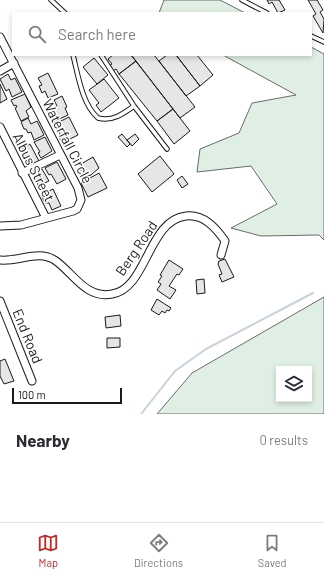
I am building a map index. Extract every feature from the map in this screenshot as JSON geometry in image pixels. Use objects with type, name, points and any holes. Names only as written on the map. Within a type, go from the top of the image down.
[{"type":"street","name":"Waterfall Circle","points":[[0,37],[80,194],[80,205],[73,211],[12,226],[0,226]]},
{"type":"street","points":[[0,71],[14,63]]},
{"type":"street","name":"Albus Street","points":[[0,127],[46,218]]},
{"type":"street","points":[[22,172],[60,155]]},
{"type":"street","name":"Berg Road","points":[[0,260],[14,260],[33,256],[48,257],[56,261],[88,289],[96,293],[111,295],[120,292],[132,280],[162,231],[175,219],[182,216],[197,216],[209,223],[225,241],[220,255]]},
{"type":"street","name":"End Road","points":[[0,301],[32,381]]},
{"type":"lane","points":[[51,0],[64,12]]},
{"type":"lane","points":[[242,0],[265,12]]},
{"type":"lane","points":[[312,36],[324,42]]},
{"type":"lane","points":[[73,56],[86,98],[91,110],[98,118],[111,119],[134,106]]},
{"type":"lane","points":[[102,56],[134,106],[167,149]]},
{"type":"green space","points":[[164,0],[220,0],[243,12],[159,12]]},
{"type":"green space","points":[[312,48],[324,54],[324,240],[319,235],[261,236],[231,228],[277,204],[251,166],[197,172],[200,149],[239,133],[252,103],[296,95],[225,56],[312,56]]},
{"type":"green space","points":[[324,297],[324,414],[157,414],[192,373]]},
{"type":"building","points":[[267,0],[279,0],[285,10],[277,12],[272,2],[269,4]]},
{"type":"building","points":[[308,0],[317,0],[323,10],[320,12],[324,19],[323,33],[313,16],[316,14]]},
{"type":"building","points":[[112,56],[132,56],[136,61],[119,74],[116,69],[113,71],[109,66],[112,64],[108,59]]},
{"type":"building","points":[[132,56],[155,56],[195,107],[180,118]]},
{"type":"building","points":[[166,56],[177,56],[200,86],[186,96],[159,61]]},
{"type":"building","points":[[177,56],[198,56],[213,75],[200,86]]},
{"type":"building","points":[[94,58],[108,75],[97,84],[83,67]]},
{"type":"building","points":[[136,61],[173,109],[157,121],[119,74]]},
{"type":"building","points":[[48,73],[58,94],[48,98],[45,91],[42,93],[39,86],[42,85],[38,78]]},
{"type":"building","points":[[8,74],[11,80],[15,78],[22,92],[12,97],[9,89],[6,91],[0,79]]},
{"type":"building","points":[[104,79],[119,98],[101,112],[96,105],[99,103],[89,90]]},
{"type":"building","points":[[0,84],[7,99],[0,103]]},
{"type":"building","points":[[25,94],[31,107],[26,111],[29,117],[21,121],[15,108],[17,107],[16,105],[14,106],[11,100]]},
{"type":"building","points":[[62,96],[67,107],[65,108],[68,115],[53,122],[47,111],[57,106],[54,100]]},
{"type":"building","points":[[173,109],[190,131],[174,144],[157,121]]},
{"type":"building","points":[[69,117],[78,135],[64,142],[63,140],[61,141],[59,137],[61,136],[55,124]]},
{"type":"building","points":[[28,118],[31,124],[37,121],[44,135],[34,140],[31,132],[28,133],[26,129],[24,129],[21,122]]},
{"type":"building","points":[[122,134],[130,144],[127,147],[118,137]]},
{"type":"building","points":[[135,134],[139,139],[132,146],[127,140]]},
{"type":"building","points":[[45,137],[52,151],[41,158],[38,153],[40,152],[34,142]]},
{"type":"building","points":[[30,144],[39,161],[30,166],[22,148]]},
{"type":"building","points":[[160,156],[174,174],[152,192],[138,174]]},
{"type":"building","points":[[93,157],[99,168],[91,175],[81,178],[78,171],[83,169],[81,164]]},
{"type":"building","points":[[57,162],[66,179],[57,184],[45,168]]},
{"type":"building","points":[[42,169],[49,181],[38,186],[34,172]]},
{"type":"building","points":[[99,173],[107,188],[88,197],[81,183]]},
{"type":"building","points":[[182,176],[188,184],[182,188],[177,180]]},
{"type":"building","points":[[53,189],[61,206],[52,210],[49,203],[45,203],[41,195]]},
{"type":"building","points":[[225,259],[234,277],[222,282],[219,275],[222,274],[218,264],[219,261]]},
{"type":"building","points":[[169,260],[183,269],[179,275],[177,274],[169,286],[176,290],[170,299],[157,290],[161,284],[158,282],[162,276],[160,275]]},
{"type":"building","points":[[204,279],[205,293],[197,294],[196,280]]},
{"type":"building","points":[[157,299],[171,308],[169,311],[167,310],[165,313],[162,311],[159,315],[151,310]]},
{"type":"building","points":[[120,315],[121,326],[106,328],[105,317]]},
{"type":"building","points":[[107,338],[120,338],[120,347],[107,348]]},
{"type":"building","points":[[5,359],[14,381],[4,384],[0,376],[0,361]]},
{"type":"waterway","points":[[141,414],[175,371],[206,349],[313,293]]}]
